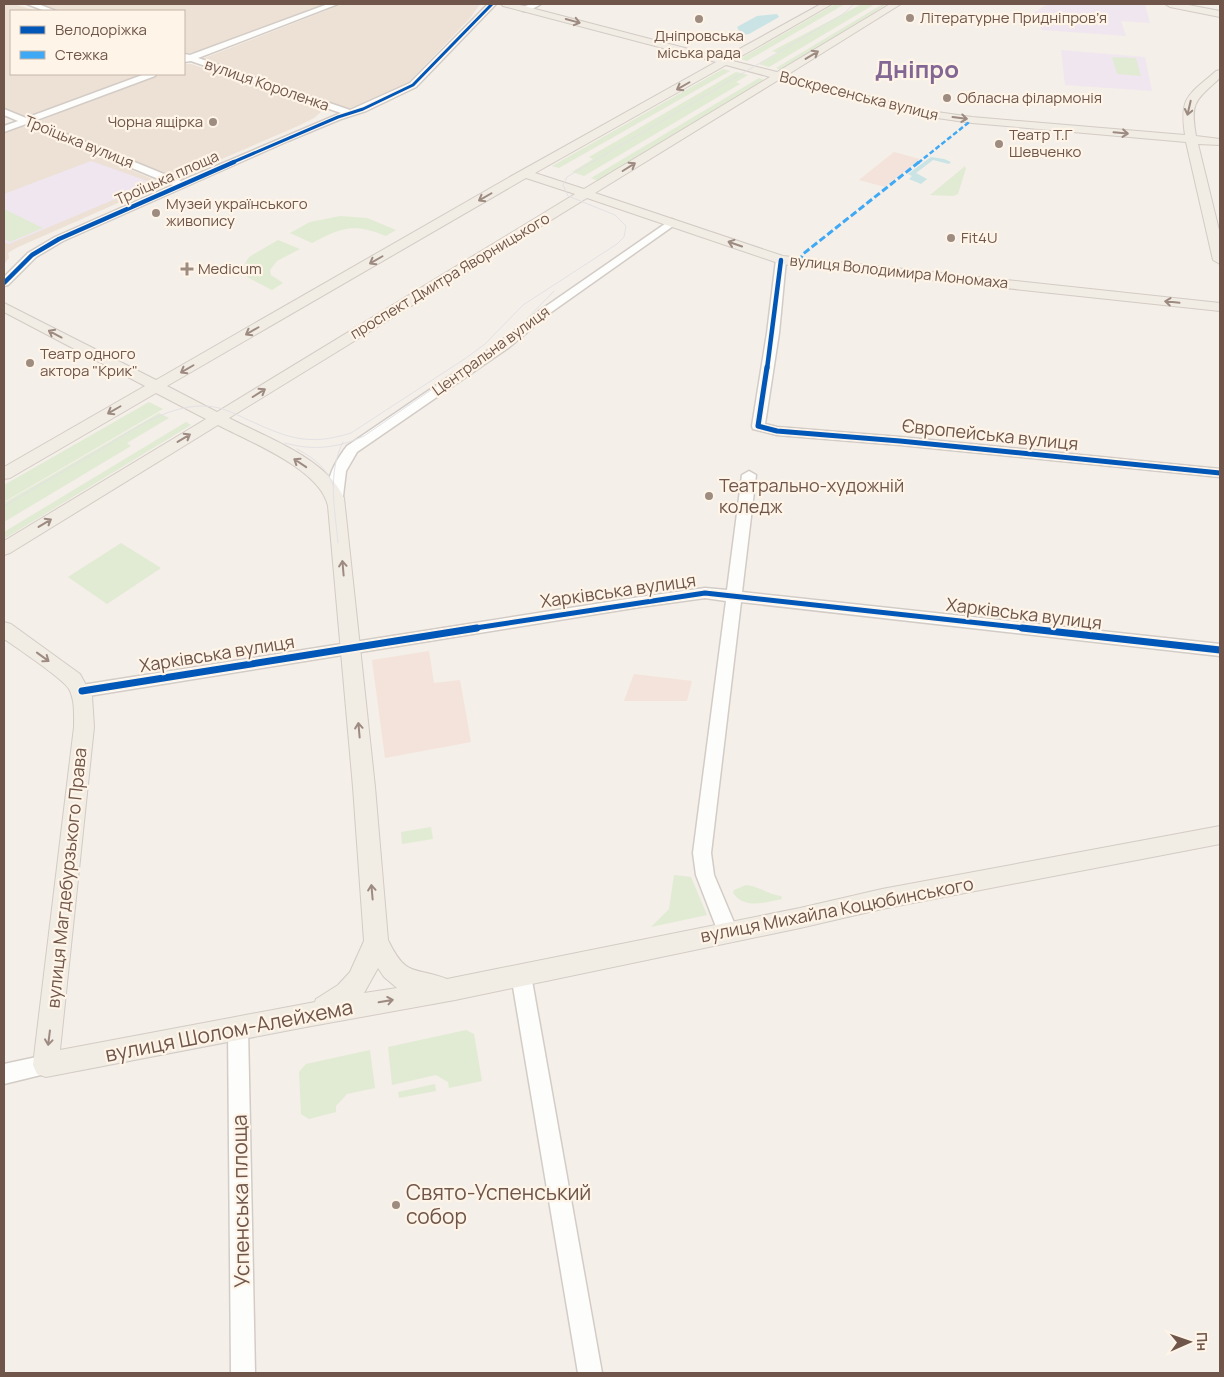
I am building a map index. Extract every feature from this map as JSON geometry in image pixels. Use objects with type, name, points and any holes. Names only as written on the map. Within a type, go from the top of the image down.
[{"type":"main road","name":"Воскресенська вулиця","points":[[506,4],[888,105],[942,116],[1220,142]]},
{"type":"main road","points":[[4,474],[827,4]]},
{"type":"main road","name":"проспект Дмитра Яворницького","points":[[4,548],[588,194],[896,4]]},
{"type":"main road","points":[[1170,4],[1220,14]]},
{"type":"main road","points":[[1220,73],[1196,92],[1189,104],[1187,114],[1191,139],[1220,260]]},
{"type":"main road","points":[[527,174],[588,194]]},
{"type":"main road","name":"вулиця Володимира Мономаха","points":[[588,194],[781,260],[1220,307]]},
{"type":"main road","points":[[4,307],[299,461],[327,483],[336,496],[364,787],[376,941],[384,958],[396,974],[414,984],[455,990]]},
{"type":"main road","points":[[4,629],[73,679],[82,691]]},
{"type":"main road","name":"вулиця Магдебурзького Права","points":[[46,1065],[84,727],[82,691]]},
{"type":"main road","name":"вулиця Михайла Коцюбинського","points":[[455,990],[882,899],[1220,835]]},
{"type":"main road","points":[[306,1015],[347,995],[364,975],[376,941]]},
{"type":"main road","name":"вулиця Шолом-Алейхема","points":[[46,1065],[306,1015],[455,990]]},
{"type":"street","points":[[31,4],[49,10]]},
{"type":"street","points":[[186,58],[334,4]]},
{"type":"street","name":"Троїцька площа","points":[[4,283],[32,255],[45,246],[294,135],[363,109],[419,82],[492,4]]},
{"type":"street","points":[[526,9],[537,4]]},
{"type":"street","name":"вулиця Короленка","points":[[186,58],[350,113]]},
{"type":"street","points":[[4,129],[149,75]]},
{"type":"street","name":"Троїцька вулиця","points":[[4,112],[181,185]]},
{"type":"street","name":"Центральна вулиця","points":[[336,496],[338,471],[345,456],[352,448],[507,342],[539,316],[672,222]]},
{"type":"street","name":"Європейська вулиця","points":[[781,260],[771,348],[758,426],[789,432],[910,442],[1220,473]]},
{"type":"street","points":[[728,932],[705,875],[702,853],[749,475]]},
{"type":"street","name":"Харківська вулиця","points":[[82,691],[704,593],[1220,650]]},
{"type":"street","points":[[521,975],[590,1373]]},
{"type":"street","name":"Успенська площа","points":[[238,1028],[243,1373]]},
{"type":"street","name":"вулиця Шолом-Алейхема","points":[[4,1074],[46,1065]]},
{"type":"shaded area","points":[[4,4],[14,4],[33,10],[10,10],[10,75],[140,75],[32,115],[23,116],[4,108]]},
{"type":"shaded area","points":[[38,4],[326,4],[200,51],[189,53],[185,53],[185,10],[57,10]]},
{"type":"shaded area","points":[[343,4],[480,4],[471,17],[407,84],[357,108],[345,108],[202,59]]},
{"type":"shaded area","points":[[1047,4],[1145,4],[1150,23],[1121,21],[1126,36],[1042,30],[1034,13]]},
{"type":"shaded area","points":[[1061,50],[1145,57],[1152,91],[1065,85]]},
{"type":"shaded area","points":[[185,64],[191,64],[318,108],[321,112],[298,126],[178,178],[37,122],[155,75],[185,75]]},
{"type":"shaded area","points":[[20,127],[28,127],[161,184],[16,248],[8,253],[9,258],[4,264],[4,132]]},
{"type":"shaded area","points":[[894,152],[920,159],[885,187],[859,180]]},
{"type":"shaded area","points":[[91,161],[153,183],[9,244],[4,242],[4,194]]},
{"type":"shaded area","points":[[429,651],[434,683],[460,680],[471,742],[385,758],[372,660]]},
{"type":"shaded area","points":[[634,674],[692,681],[687,701],[624,701]]},
{"type":"green space","points":[[835,4],[845,4],[747,61],[740,59]]},
{"type":"green space","points":[[862,4],[875,4],[769,67],[759,64],[778,53],[772,51]]},
{"type":"green space","points":[[883,4],[887,4],[782,70],[776,68]]},
{"type":"green space","points":[[1112,57],[1136,58],[1141,76],[1117,74]]},
{"type":"green space","points":[[723,69],[730,71],[559,168],[552,166]]},
{"type":"green space","points":[[736,72],[748,75],[736,82],[740,84],[584,176],[572,172],[593,159],[589,157]]},
{"type":"green space","points":[[759,78],[765,80],[598,181],[591,178]]},
{"type":"green space","points":[[964,166],[966,168],[958,194],[953,196],[930,195],[963,168]]},
{"type":"green space","points":[[4,209],[43,228],[10,242],[4,239]]},
{"type":"green space","points":[[340,216],[367,218],[396,230],[386,236],[365,229],[340,230],[312,243],[290,233],[310,222]]},
{"type":"green space","points":[[278,240],[300,249],[277,261],[270,270],[271,275],[283,283],[272,290],[247,277],[243,267],[249,257]]},
{"type":"green space","points":[[149,402],[163,409],[4,502],[4,485]]},
{"type":"green space","points":[[159,413],[169,418],[127,443],[131,446],[4,522],[4,503]]},
{"type":"green space","points":[[186,422],[191,425],[4,539],[4,532]]},
{"type":"green space","points":[[121,543],[161,568],[107,604],[68,577]]},
{"type":"green space","points":[[431,827],[433,839],[402,844],[401,832]]},
{"type":"green space","points":[[674,875],[691,877],[707,915],[651,927],[669,909]]},
{"type":"green space","points":[[746,885],[781,896],[782,899],[756,904],[743,902],[733,893],[734,890]]},
{"type":"green space","points":[[466,1030],[474,1034],[482,1081],[449,1088],[448,1082],[436,1075],[392,1085],[388,1047]]},
{"type":"green space","points":[[370,1050],[375,1088],[347,1094],[336,1106],[336,1112],[309,1119],[301,1114],[299,1072],[306,1064]]},
{"type":"green space","points":[[435,1084],[436,1091],[399,1098],[398,1092]]},
{"type":"water","points":[[777,14],[779,17],[749,34],[741,35],[737,27],[757,16]]},
{"type":"water","points":[[931,157],[951,162],[949,164],[933,160],[916,173],[927,179],[921,184],[909,179],[912,176],[908,174]]},
{"type":"tram line","points":[[4,506],[131,430],[159,416],[188,407],[209,406],[220,408],[273,431],[297,438],[322,439],[351,433],[466,358],[485,344],[523,305],[617,244],[624,237],[626,226],[615,215],[568,196],[563,185],[567,177],[843,14],[854,4]]},
{"type":"tram line","points":[[342,444],[364,436],[511,335],[554,291]]},
{"type":"tram line","points":[[285,443],[306,447],[325,447],[342,444]]},
{"type":"tram line","points":[[333,486],[335,466],[342,444]]},
{"type":"tram line","points":[[297,449],[319,464],[328,474],[333,486]]},
{"type":"tram line","points":[[333,486],[338,543]]},
{"type":"marked path","points":[[799,262],[803,254],[968,123],[969,120]]},
{"type":"cycle path","points":[[4,283],[32,255],[59,239],[285,139],[338,117],[363,109],[413,85],[492,4]]},
{"type":"cycle path","points":[[781,260],[773,333],[758,426],[777,431],[900,441],[1220,473]]},
{"type":"cycle path","points":[[82,691],[705,593],[1220,650]]},
{"type":"place","name":"Літературне Придніпров’я","points":[[910,18]]},
{"type":"place","name":"Дніпровська міська рада","points":[[699,19]]},
{"type":"place","name":"Обласна філармонія","points":[[947,98]]},
{"type":"place","name":"Чорна ящірка","points":[[213,122]]},
{"type":"place","name":"Театр Т.Г Шевченко","points":[[999,144]]},
{"type":"place","name":"Музей українського живопису","points":[[156,213]]},
{"type":"place","name":"Fit4U","points":[[951,238]]},
{"type":"place","name":"Medicum","points":[[187,269]]},
{"type":"place","name":"Театр одного актора \"Крик\"","points":[[30,363]]},
{"type":"place","name":"Театрально-художній коледж","points":[[709,496]]},
{"type":"place","name":"Свято-Успенський собор","points":[[396,1205]]},
{"type":"district","name":"Дніпро","points":[[917,70]]}]
